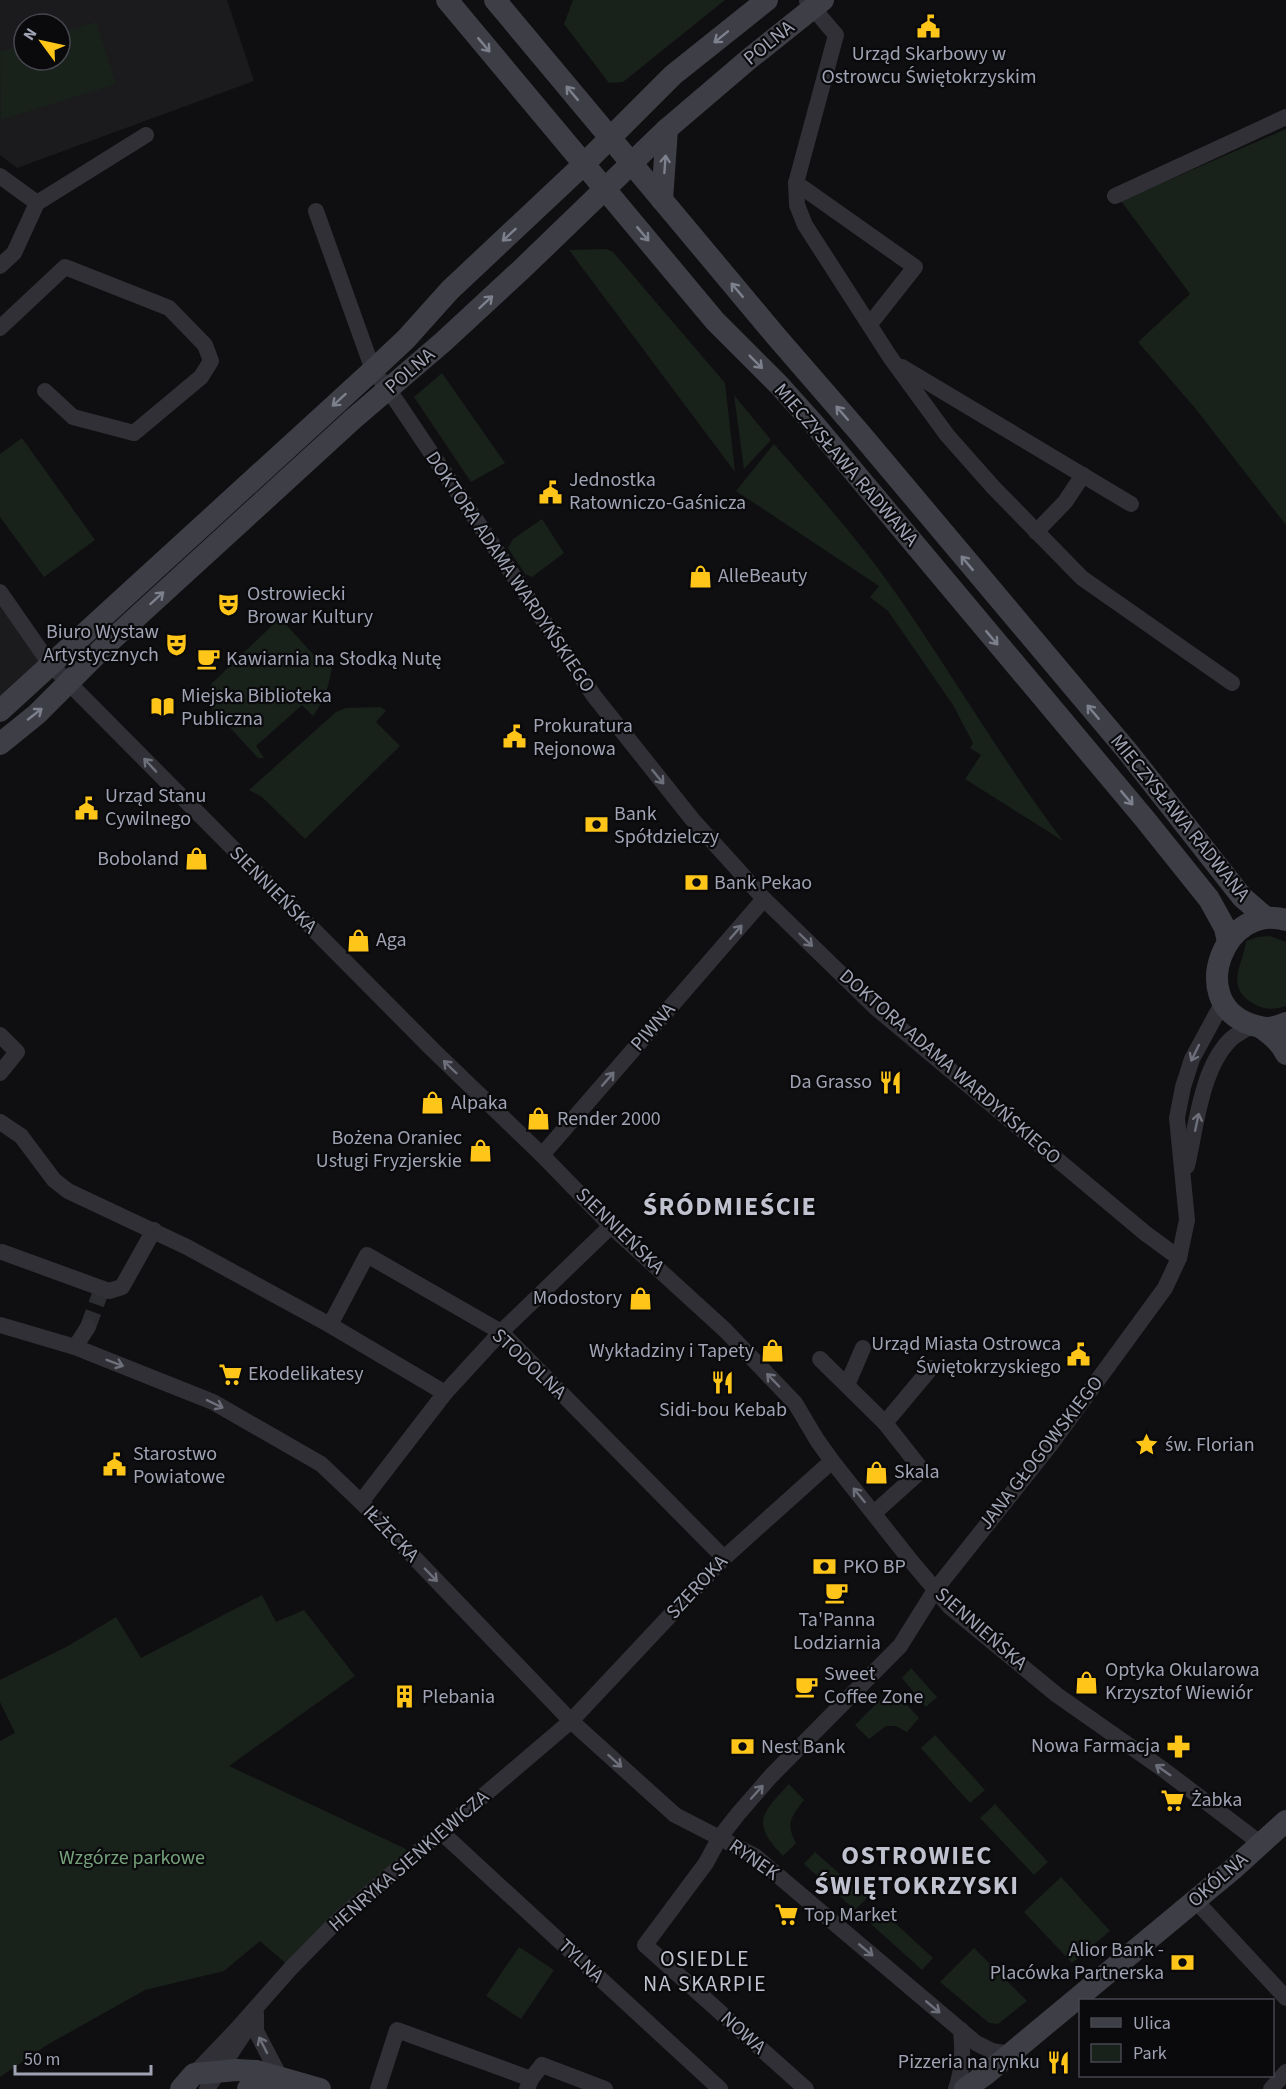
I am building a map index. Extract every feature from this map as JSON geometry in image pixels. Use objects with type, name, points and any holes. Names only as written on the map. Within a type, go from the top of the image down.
[{"type":"street","name":"MIECZYSŁAWA RADWANA","points":[[447,0],[715,321],[814,424],[1144,818],[1209,899],[1225,928],[1228,942]]},
{"type":"street","name":"MIECZYSŁAWA RADWANA","points":[[495,0],[1128,752],[1242,897],[1276,918]]},
{"type":"street","name":"POLNA","points":[[0,711],[406,339],[450,290],[584,165],[673,75],[766,0]]},
{"type":"street","name":"POLNA","points":[[0,744],[352,420],[524,268],[667,129],[814,3]]},
{"type":"street","points":[[814,3],[836,35],[796,183],[797,205],[805,225],[896,363],[947,435],[1036,532],[1082,578],[1232,683]]},
{"type":"street","points":[[1115,196],[1286,117]]},
{"type":"street","points":[[662,200],[667,129]]},
{"type":"street","points":[[0,266],[14,253],[37,203],[146,135]]},
{"type":"street","points":[[0,176],[37,203]]},
{"type":"street","points":[[796,183],[915,267],[870,324]]},
{"type":"street","name":"DOKTORA ADAMA WARDYŃSKIEGO","points":[[316,211],[373,370],[606,711],[692,819],[764,899],[876,1008],[1145,1233],[1179,1258]]},
{"type":"street","points":[[0,328],[64,267],[170,308],[205,345],[212,361],[201,377],[134,433],[73,417],[45,391]]},
{"type":"street","points":[[896,363],[1131,504]]},
{"type":"street","points":[[1036,532],[1065,502],[1083,475]]},
{"type":"street","name":"SIENNIEŃSKA","points":[[0,592],[50,664],[433,1050],[542,1155],[611,1226],[725,1330],[795,1403],[831,1461],[950,1606],[1057,1695],[1164,1770],[1260,1843]]},
{"type":"street","name":"PIWNA","points":[[542,1155],[764,899]]},
{"type":"street","points":[[1276,918],[1246,924],[1228,942],[1216,974],[1218,992],[1227,1009],[1238,1019],[1258,1027],[1283,1047],[1286,1054]]},
{"type":"street","points":[[1184,1179],[1177,1118],[1183,1087],[1192,1059],[1223,1002]]},
{"type":"street","points":[[1184,1179],[1204,1089],[1218,1055],[1229,1041],[1258,1027],[1286,1023]]},
{"type":"street","points":[[0,1035],[17,1052],[0,1073]]},
{"type":"street","points":[[0,1122],[21,1136],[54,1180],[68,1191],[154,1230],[330,1325],[445,1393]]},
{"type":"street","name":"JANA GŁOGOWSKIEGO","points":[[900,1646],[935,1590],[1086,1398],[1166,1288],[1179,1258],[1187,1221],[1184,1179]]},
{"type":"street","points":[[362,1502],[445,1393],[501,1332],[611,1226]]},
{"type":"street","points":[[2,1252],[100,1291],[109,1291],[122,1287],[154,1230]]},
{"type":"street","name":"STODOLNA","points":[[330,1325],[367,1255],[501,1332],[724,1558]]},
{"type":"street","name":"IŁŻECKA","points":[[0,1326],[75,1347],[213,1402],[321,1464],[362,1502],[571,1721],[675,1815],[720,1837]]},
{"type":"street","points":[[75,1347],[88,1327]]},
{"type":"street","points":[[847,1385],[863,1348]]},
{"type":"street","points":[[820,1359],[885,1423],[922,1470],[874,1513]]},
{"type":"street","points":[[885,1423],[931,1368]]},
{"type":"street","name":"SZEROKA","points":[[571,1721],[724,1558],[831,1461]]},
{"type":"street","name":"RYNEK","points":[[900,1646],[771,1776],[720,1837],[755,1856],[975,2043],[992,2051],[1010,2054]]},
{"type":"street","name":"HENRYKA SIENKIEWICZA","points":[[200,2081],[255,2009],[340,1918],[571,1721]]},
{"type":"street","name":"OKÓLNA","points":[[1010,2054],[1286,1821]]},
{"type":"street","name":"TYLNA","points":[[441,1832],[720,2089]]},
{"type":"street","name":"NOWA","points":[[720,1837],[706,1863],[645,1945],[806,2089]]},
{"type":"street","points":[[1195,1900],[1286,1998]]},
{"type":"street","points":[[255,2009],[256,2031],[280,2079]]},
{"type":"street","name":"HENRYKA SIENKIEWICZA","points":[[200,2081],[246,2033],[255,2009]]},
{"type":"street","points":[[378,2089],[398,2030],[529,2084],[542,2065],[605,2089]]},
{"type":"street","points":[[956,2089],[963,2054],[961,2030]]},
{"type":"street","points":[[965,2089],[1010,2054]]},
{"type":"street","points":[[200,2081],[257,2071],[320,2089]]},
{"type":"street","points":[[1271,2089],[1285,2074]]},
{"type":"street","points":[[248,2089],[280,2079]]},
{"type":"shaded area","points":[[0,0],[227,0],[254,81],[17,168],[0,155]]},
{"type":"shaded area","points":[[0,592],[50,664],[0,711]]},
{"type":"green space","points":[[573,0],[725,0],[623,82],[609,83],[564,24]]},
{"type":"green space","points":[[96,22],[116,84],[1,120],[0,52],[12,48],[12,72],[72,72],[72,29]]},
{"type":"green space","points":[[1286,129],[1286,525],[1195,408],[1138,342],[1190,294],[1121,201]]},
{"type":"green space","points":[[606,249],[613,252],[725,383],[735,472],[569,250]]},
{"type":"green space","points":[[442,373],[505,463],[471,482],[414,397]]},
{"type":"green space","points":[[734,395],[771,440],[744,469]]},
{"type":"green space","points":[[22,438],[95,540],[44,577],[0,517],[0,454]]},
{"type":"green space","points":[[774,444],[879,570],[1063,841],[965,779],[981,755],[970,748],[973,743],[953,705],[888,611],[870,597],[879,586],[736,491]]},
{"type":"green space","points":[[542,519],[564,553],[532,577],[525,574],[508,548],[513,539]]},
{"type":"green space","points":[[280,618],[322,664],[334,655],[328,687],[313,716],[302,705],[256,746],[264,758],[258,758],[210,706],[207,694],[212,683]]},
{"type":"green space","points":[[381,707],[386,711],[376,722],[400,746],[305,839],[262,797],[249,790],[336,712],[346,708]]},
{"type":"green space","points":[[1270,936],[1286,942],[1286,1006],[1274,1009],[1254,1004],[1245,997],[1237,983],[1246,941]]},
{"type":"green space","name":"Wzgórze parkowe","points":[[262,1595],[276,1622],[304,1610],[355,1676],[229,1766],[404,1848],[413,1856],[291,1968],[260,1941],[224,1971],[145,1990],[47,2045],[0,2077],[0,1741],[15,1733],[0,1702],[0,1680],[68,1646],[116,1617],[141,1658]]},
{"type":"green space","points":[[911,1668],[937,1697],[926,1707],[902,1678]]},
{"type":"green space","points":[[892,1688],[919,1718],[907,1732],[896,1726],[886,1726],[869,1739],[855,1725]]},
{"type":"green space","points":[[935,1735],[985,1790],[970,1803],[921,1748]]},
{"type":"green space","points":[[789,1784],[804,1800],[791,1820],[791,1830],[796,1843],[783,1856],[766,1835],[763,1827],[766,1811]]},
{"type":"green space","points":[[995,1804],[1048,1862],[1034,1875],[980,1818]]},
{"type":"green space","points":[[815,1852],[867,1898],[855,1910],[804,1864]]},
{"type":"green space","points":[[1061,1877],[1110,1931],[1072,1963],[1024,1912]]},
{"type":"green space","points":[[882,1911],[933,1958],[922,1970],[871,1924]]},
{"type":"green space","points":[[519,1947],[554,1970],[521,2019],[486,1996]]},
{"type":"green space","points":[[974,1948],[1027,2001],[998,2024],[989,2023],[940,1982]]},
{"type":"tunnel","points":[[88,1327],[100,1294]]},
{"type":"place","name":"Urząd Skarbowy w Ostrowcu Świętokrzyskim","points":[[929,26]]},
{"type":"place","name":"Jednostka Ratowniczo-Gaśnicza","points":[[551,492]]},
{"type":"place","name":"AlleBeauty","points":[[700,576]]},
{"type":"place","name":"Ostrowiecki Browar Kultury","points":[[229,605]]},
{"type":"place","name":"Biuro Wystaw Artystycznych","points":[[177,644]]},
{"type":"place","name":"Kawiarnia na Słodką Nutę","points":[[208,659]]},
{"type":"place","name":"Miejska Biblioteka Publiczna","points":[[163,707]]},
{"type":"place","name":"Prokuratura Rejonowa","points":[[515,737]]},
{"type":"place","name":"Urząd Stanu Cywilnego","points":[[87,808]]},
{"type":"place","name":"Bank Spółdzielczy","points":[[596,825]]},
{"type":"place","name":"Boboland","points":[[197,859]]},
{"type":"place","name":"Bank Pekao","points":[[696,883]]},
{"type":"place","name":"Aga","points":[[358,940]]},
{"type":"place","name":"Da Grasso","points":[[890,1082]]},
{"type":"place","name":"Alpaka","points":[[433,1103]]},
{"type":"place","name":"Render 2000","points":[[539,1119]]},
{"type":"place","name":"Bożena Oraniec Usługi Fryzjerskie","points":[[480,1150]]},
{"type":"place","name":"Modostory","points":[[640,1298]]},
{"type":"place","name":"Wykładziny i Tapety","points":[[772,1351]]},
{"type":"place","name":"Urząd Miasta Ostrowca Świętokrzyskiego","points":[[1079,1355]]},
{"type":"place","name":"Ekodelikatesy","points":[[230,1374]]},
{"type":"place","name":"Sidi-bou Kebab","points":[[723,1382]]},
{"type":"place","name":"św. Florian","points":[[1147,1445]]},
{"type":"place","name":"Starostwo Powiatowe","points":[[115,1465]]},
{"type":"place","name":"Skala","points":[[876,1472]]},
{"type":"place","name":"PKO BP","points":[[825,1567]]},
{"type":"place","name":"Ta'Panna Lodziarnia","points":[[837,1593]]},
{"type":"place","name":"Optyka Okularowa Krzysztof Wiewiór","points":[[1087,1682]]},
{"type":"place","name":"Sweet Coffee Zone","points":[[806,1686]]},
{"type":"place","name":"Plebania","points":[[404,1697]]},
{"type":"place","name":"Nowa Farmacja","points":[[1178,1746]]},
{"type":"place","name":"Nest Bank","points":[[743,1747]]},
{"type":"place","name":"Żabka","points":[[1173,1800]]},
{"type":"place","name":"Top Market","points":[[786,1915]]},
{"type":"place","name":"Alior Bank - Placówka Partnerska","points":[[1182,1962]]},
{"type":"place","name":"Pizzeria na rynku","points":[[1058,2062]]},
{"type":"district","name":"ŚRÓDMIEŚCIE","points":[[730,1206]]},
{"type":"district","name":"OSTROWIEC ŚWIĘTOKRZYSKI","points":[[917,1870]]},
{"type":"district","name":"OSIEDLE NA SKARPIE","points":[[705,1972]]}]
